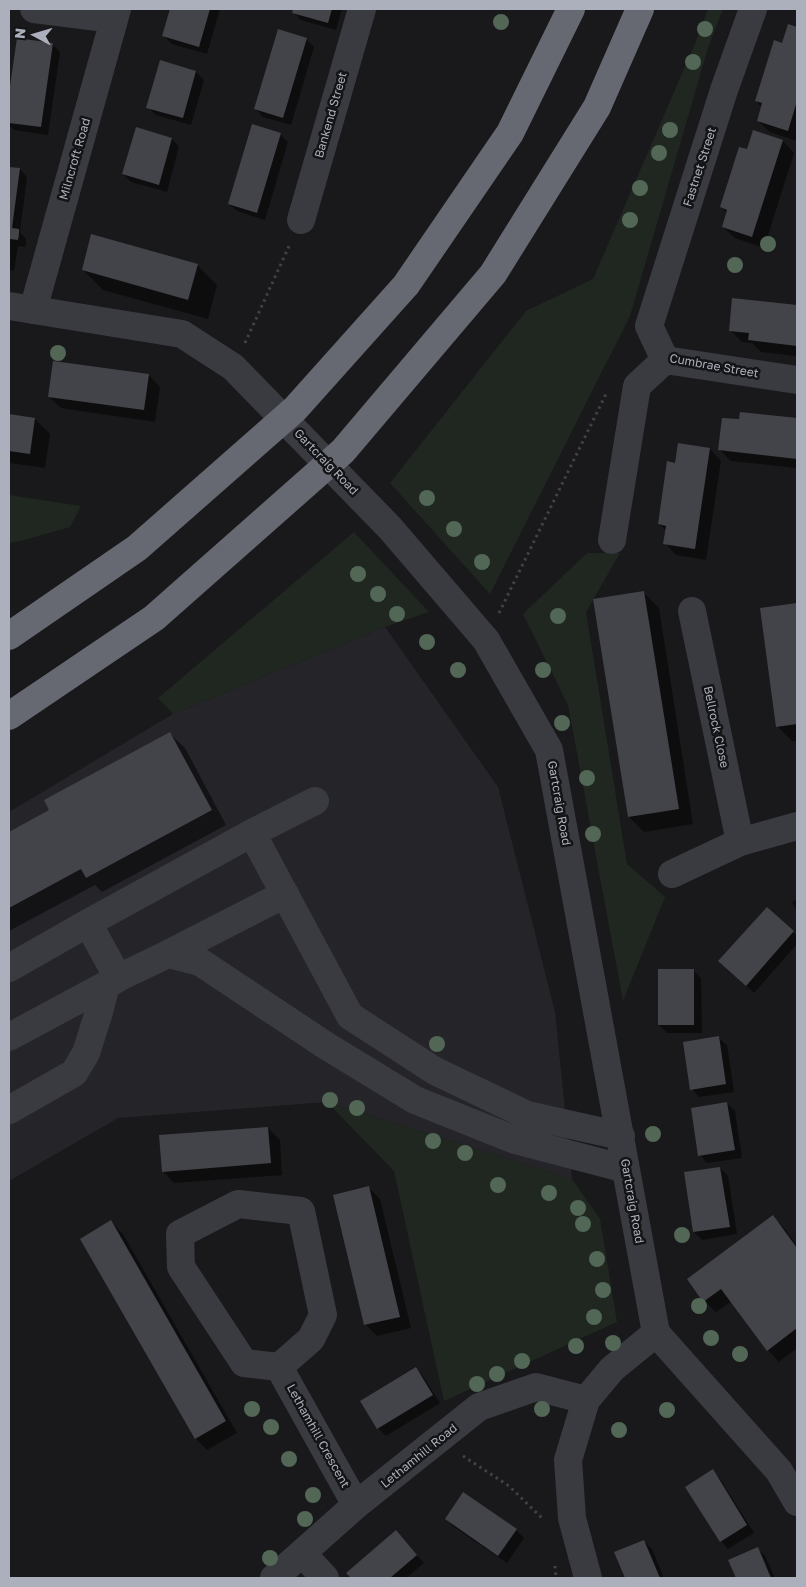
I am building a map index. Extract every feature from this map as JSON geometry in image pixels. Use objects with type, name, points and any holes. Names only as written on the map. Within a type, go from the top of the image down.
[{"type":"highway","points":[[9,636],[137,548],[295,409],[354,344],[406,285],[510,133],[571,9]]},
{"type":"highway","points":[[9,716],[154,618],[344,451],[493,274],[597,107],[640,9]]},
{"type":"street","points":[[34,9],[116,14]]},
{"type":"street","name":"Bankend Street","points":[[301,220],[362,9]]},
{"type":"street","name":"Fastnet Street","points":[[649,326],[724,90],[753,9]]},
{"type":"street","name":"Milncroft Road","points":[[21,308],[116,14]]},
{"type":"street","name":"Gartcraig Road","points":[[21,308],[182,334],[234,367],[390,528],[486,640],[550,750],[656,1332]]},
{"type":"street","name":"Cumbrae Street","points":[[649,326],[665,360],[797,380]]},
{"type":"street","points":[[612,540],[637,386],[665,360]]},
{"type":"street","name":"Bellrock Close","points":[[692,611],[740,842]]},
{"type":"street","points":[[9,968],[252,833],[315,801]]},
{"type":"street","points":[[672,874],[740,842],[797,826]]},
{"type":"street","points":[[252,833],[350,1016],[435,1071],[526,1115],[620,1136]]},
{"type":"street","points":[[9,1037],[112,981],[285,894]]},
{"type":"street","points":[[9,1110],[74,1073],[86,1054],[99,1012],[112,981],[88,923]]},
{"type":"street","points":[[168,954],[200,962],[325,1045],[415,1100],[515,1140],[626,1169]]},
{"type":"street","points":[[238,1204],[301,1211],[323,1315],[312,1339],[279,1367],[244,1363],[181,1267],[180,1234],[238,1204]]},
{"type":"street","points":[[588,1578],[572,1518],[568,1460],[586,1400],[612,1369],[656,1332],[788,1463],[797,1502]]},
{"type":"street","name":"Lethamhill Crescent","points":[[279,1367],[356,1506]]},
{"type":"street","name":"Lethamhill Road","points":[[274,1578],[356,1506],[479,1407],[536,1387],[586,1400]]},
{"type":"street","points":[[302,1553],[325,1578]]},
{"type":"path","points":[[234,367],[301,220]]},
{"type":"path","points":[[486,640],[610,386]]},
{"type":"path","points":[[439,1440],[509,1486],[546,1522]]},
{"type":"path","points":[[554,1561],[556,1578]]},
{"type":"shaded area","points":[[708,9],[723,9],[708,48],[630,316],[490,594],[390,483],[526,311],[593,279],[694,46]]},
{"type":"shaded area","points":[[9,495],[81,506],[70,527],[9,543]]},
{"type":"shaded area","points":[[354,532],[429,612],[385,627],[173,714],[158,698]]},
{"type":"shaded area","points":[[587,553],[620,553],[586,612],[627,864],[665,897],[623,1001],[568,705],[523,614]]},
{"type":"shaded area","points":[[385,627],[498,787],[555,1012],[572,1179],[327,1102],[118,1118],[9,1181],[9,812],[173,714]]},
{"type":"shaded area","points":[[327,1102],[572,1179],[600,1219],[617,1322],[444,1401],[394,1171]]},
{"type":"building","points":[[170,9],[210,9],[199,47],[162,36]]},
{"type":"building","points":[[293,9],[332,9],[328,23],[292,13]]},
{"type":"building","points":[[788,24],[797,27],[797,101],[788,131],[757,121],[762,103],[755,101],[774,40],[782,43]]},
{"type":"building","points":[[278,29],[307,38],[283,118],[254,109]]},
{"type":"building","points":[[17,38],[53,43],[41,127],[9,123],[9,93]]},
{"type":"building","points":[[160,60],[196,71],[183,118],[146,108]]},
{"type":"building","points":[[252,124],[281,133],[257,213],[228,204]]},
{"type":"building","points":[[136,127],[172,138],[159,185],[122,174]]},
{"type":"building","points":[[753,130],[783,140],[752,237],[722,227],[727,210],[720,207],[739,147],[747,149]]},
{"type":"building","points":[[9,167],[20,168],[12,228],[19,229],[19,234],[18,240],[10,239],[9,243]]},
{"type":"building","points":[[91,234],[198,264],[188,300],[82,270]]},
{"type":"building","points":[[732,298],[797,305],[797,346],[748,340],[749,333],[729,331]]},
{"type":"building","points":[[53,361],[149,374],[144,410],[48,397]]},
{"type":"building","points":[[740,412],[797,418],[797,459],[718,450],[722,418],[739,419]]},
{"type":"building","points":[[9,414],[35,418],[30,454],[9,451]]},
{"type":"building","points":[[678,443],[710,448],[695,549],[663,544],[666,526],[658,524],[667,461],[675,463]]},
{"type":"building","points":[[644,591],[679,809],[628,817],[593,599]]},
{"type":"building","points":[[797,603],[797,724],[776,727],[760,608]]},
{"type":"building","points":[[170,732],[212,810],[86,878],[81,869],[9,908],[9,832],[49,810],[44,800]]},
{"type":"building","points":[[767,907],[794,931],[746,986],[718,961]]},
{"type":"building","points":[[658,969],[694,969],[694,1025],[658,1025]]},
{"type":"building","points":[[719,1036],[726,1084],[690,1090],[683,1042]]},
{"type":"building","points":[[727,1102],[735,1150],[698,1156],[691,1108]]},
{"type":"building","points":[[268,1127],[271,1163],[162,1172],[159,1135]]},
{"type":"building","points":[[720,1167],[730,1227],[693,1232],[684,1172]]},
{"type":"building","points":[[369,1186],[400,1317],[364,1325],[333,1195]]},
{"type":"building","points":[[773,1215],[797,1248],[797,1328],[767,1351],[721,1289],[703,1302],[687,1279]]},
{"type":"building","points":[[111,1220],[226,1421],[195,1439],[80,1239]]},
{"type":"building","points":[[416,1367],[433,1395],[377,1429],[360,1401]]},
{"type":"building","points":[[713,1469],[747,1525],[720,1542],[685,1487]]},
{"type":"building","points":[[463,1492],[517,1529],[498,1556],[445,1519]]},
{"type":"building","points":[[396,1530],[417,1555],[390,1578],[351,1578],[346,1573]]},
{"type":"building","points":[[644,1540],[660,1578],[625,1578],[614,1552]]},
{"type":"building","points":[[758,1547],[771,1578],[736,1578],[728,1560]]}]
